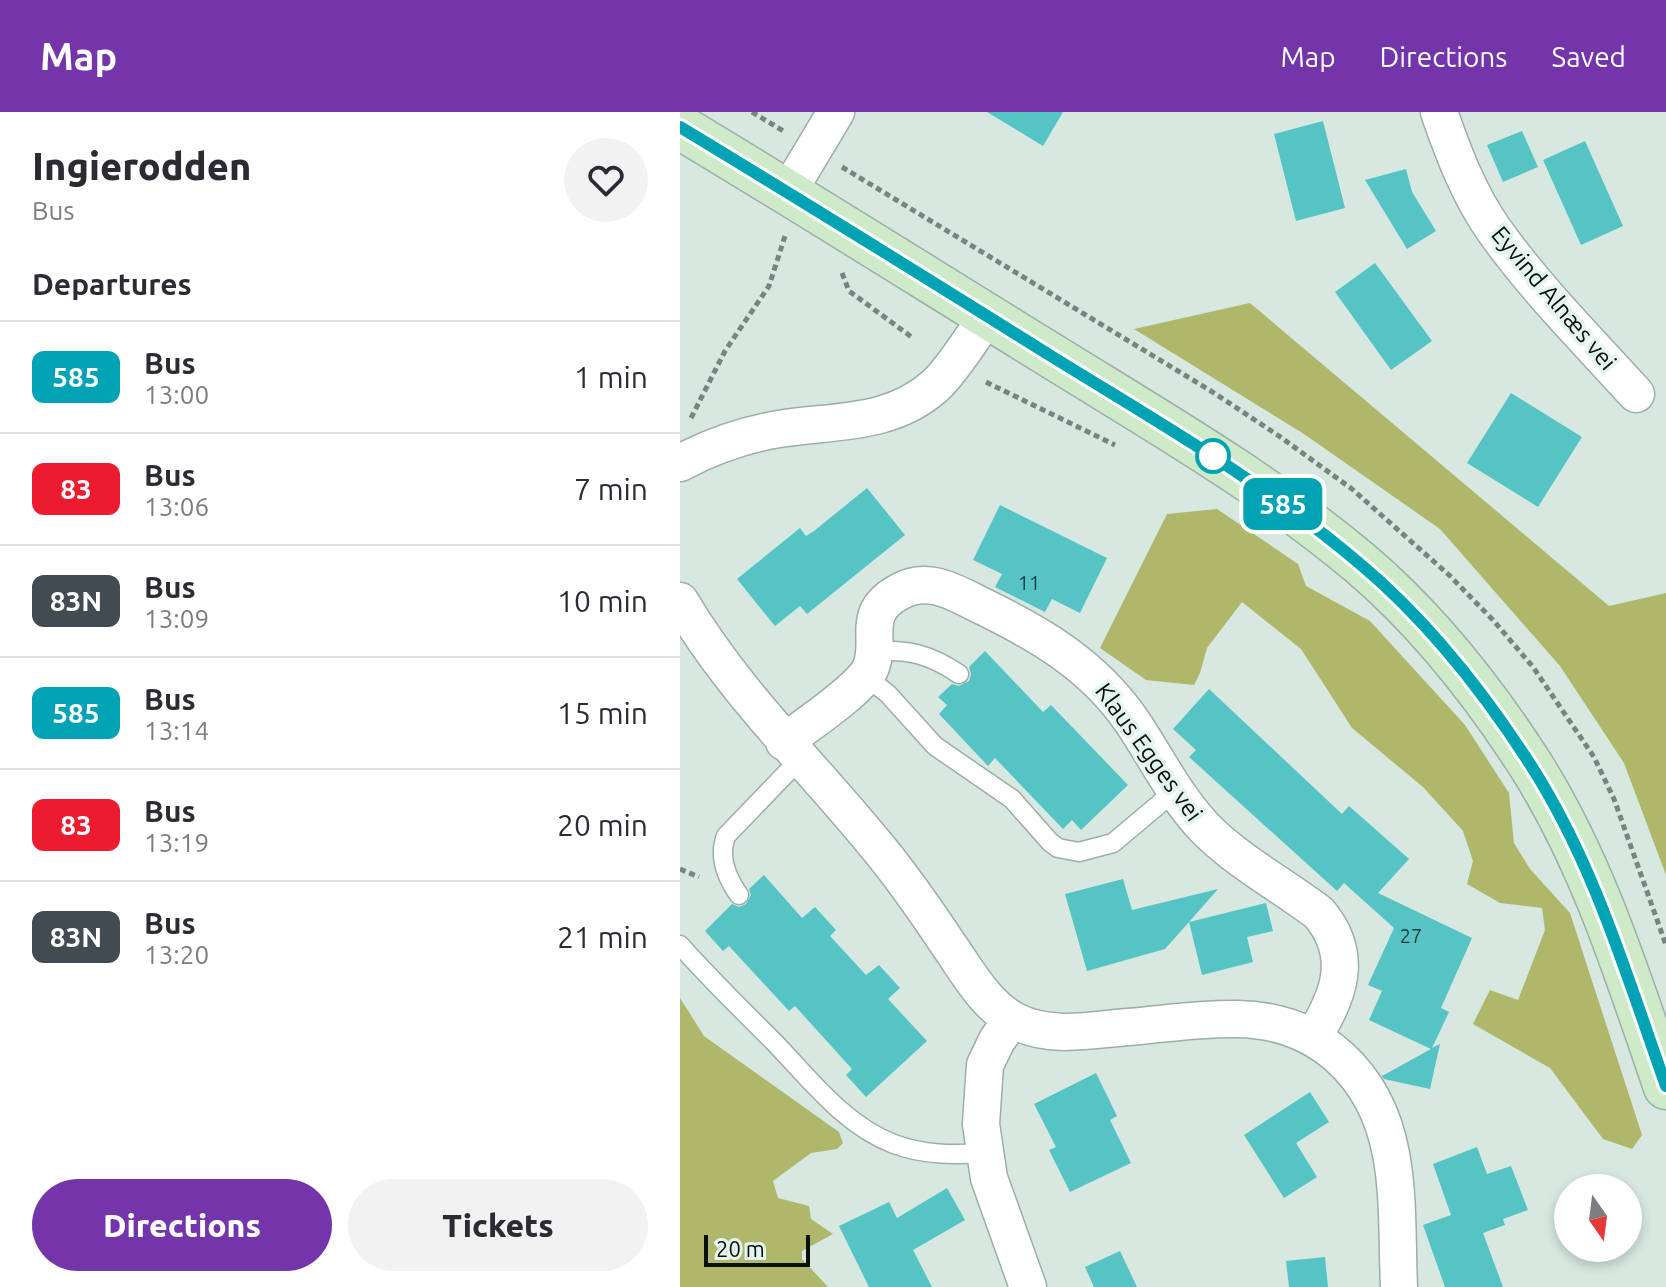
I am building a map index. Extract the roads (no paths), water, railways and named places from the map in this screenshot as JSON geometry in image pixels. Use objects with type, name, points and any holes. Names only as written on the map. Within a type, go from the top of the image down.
[{"type":"main road","points":[[680,127],[1254,483],[1362,565],[1409,610],[1492,709],[1531,765],[1577,851],[1622,960],[1666,1087]]},
{"type":"street","points":[[792,194],[836,112]]},
{"type":"street","name":"Eyvind Alnæs vei","points":[[1439,112],[1458,163],[1492,228],[1636,394]]},
{"type":"street","points":[[680,463],[717,444],[749,435],[872,418],[912,403],[937,384],[988,316]]},
{"type":"street","name":"Klaus Egges vei","points":[[869,664],[874,622],[891,597],[920,584],[950,590],[1035,633],[1090,672],[1129,717],[1188,808],[1214,837],[1319,913],[1333,930],[1340,957],[1337,987],[1328,1013],[1313,1037]]},
{"type":"street","points":[[680,601],[723,665],[792,751],[891,863],[977,986],[1012,1020],[1038,1030],[1065,1032],[1237,1019],[1281,1024],[1313,1037],[1352,1070],[1372,1097],[1383,1124],[1393,1167],[1399,1287]]},
{"type":"street","points":[[792,751],[869,664]]},
{"type":"street","points":[[1012,1020],[989,1053],[982,1076],[981,1124],[989,1178],[1028,1287]]},
{"type":"lane","points":[[959,674],[945,664],[902,649],[869,664],[888,694],[935,746],[1012,799],[1042,835],[1058,848],[1079,852],[1113,843],[1176,790]]},
{"type":"lane","points":[[739,895],[724,864],[722,853],[726,836],[792,751]]},
{"type":"lane","points":[[680,945],[826,1096],[861,1127],[908,1149],[944,1155],[984,1153]]}]
